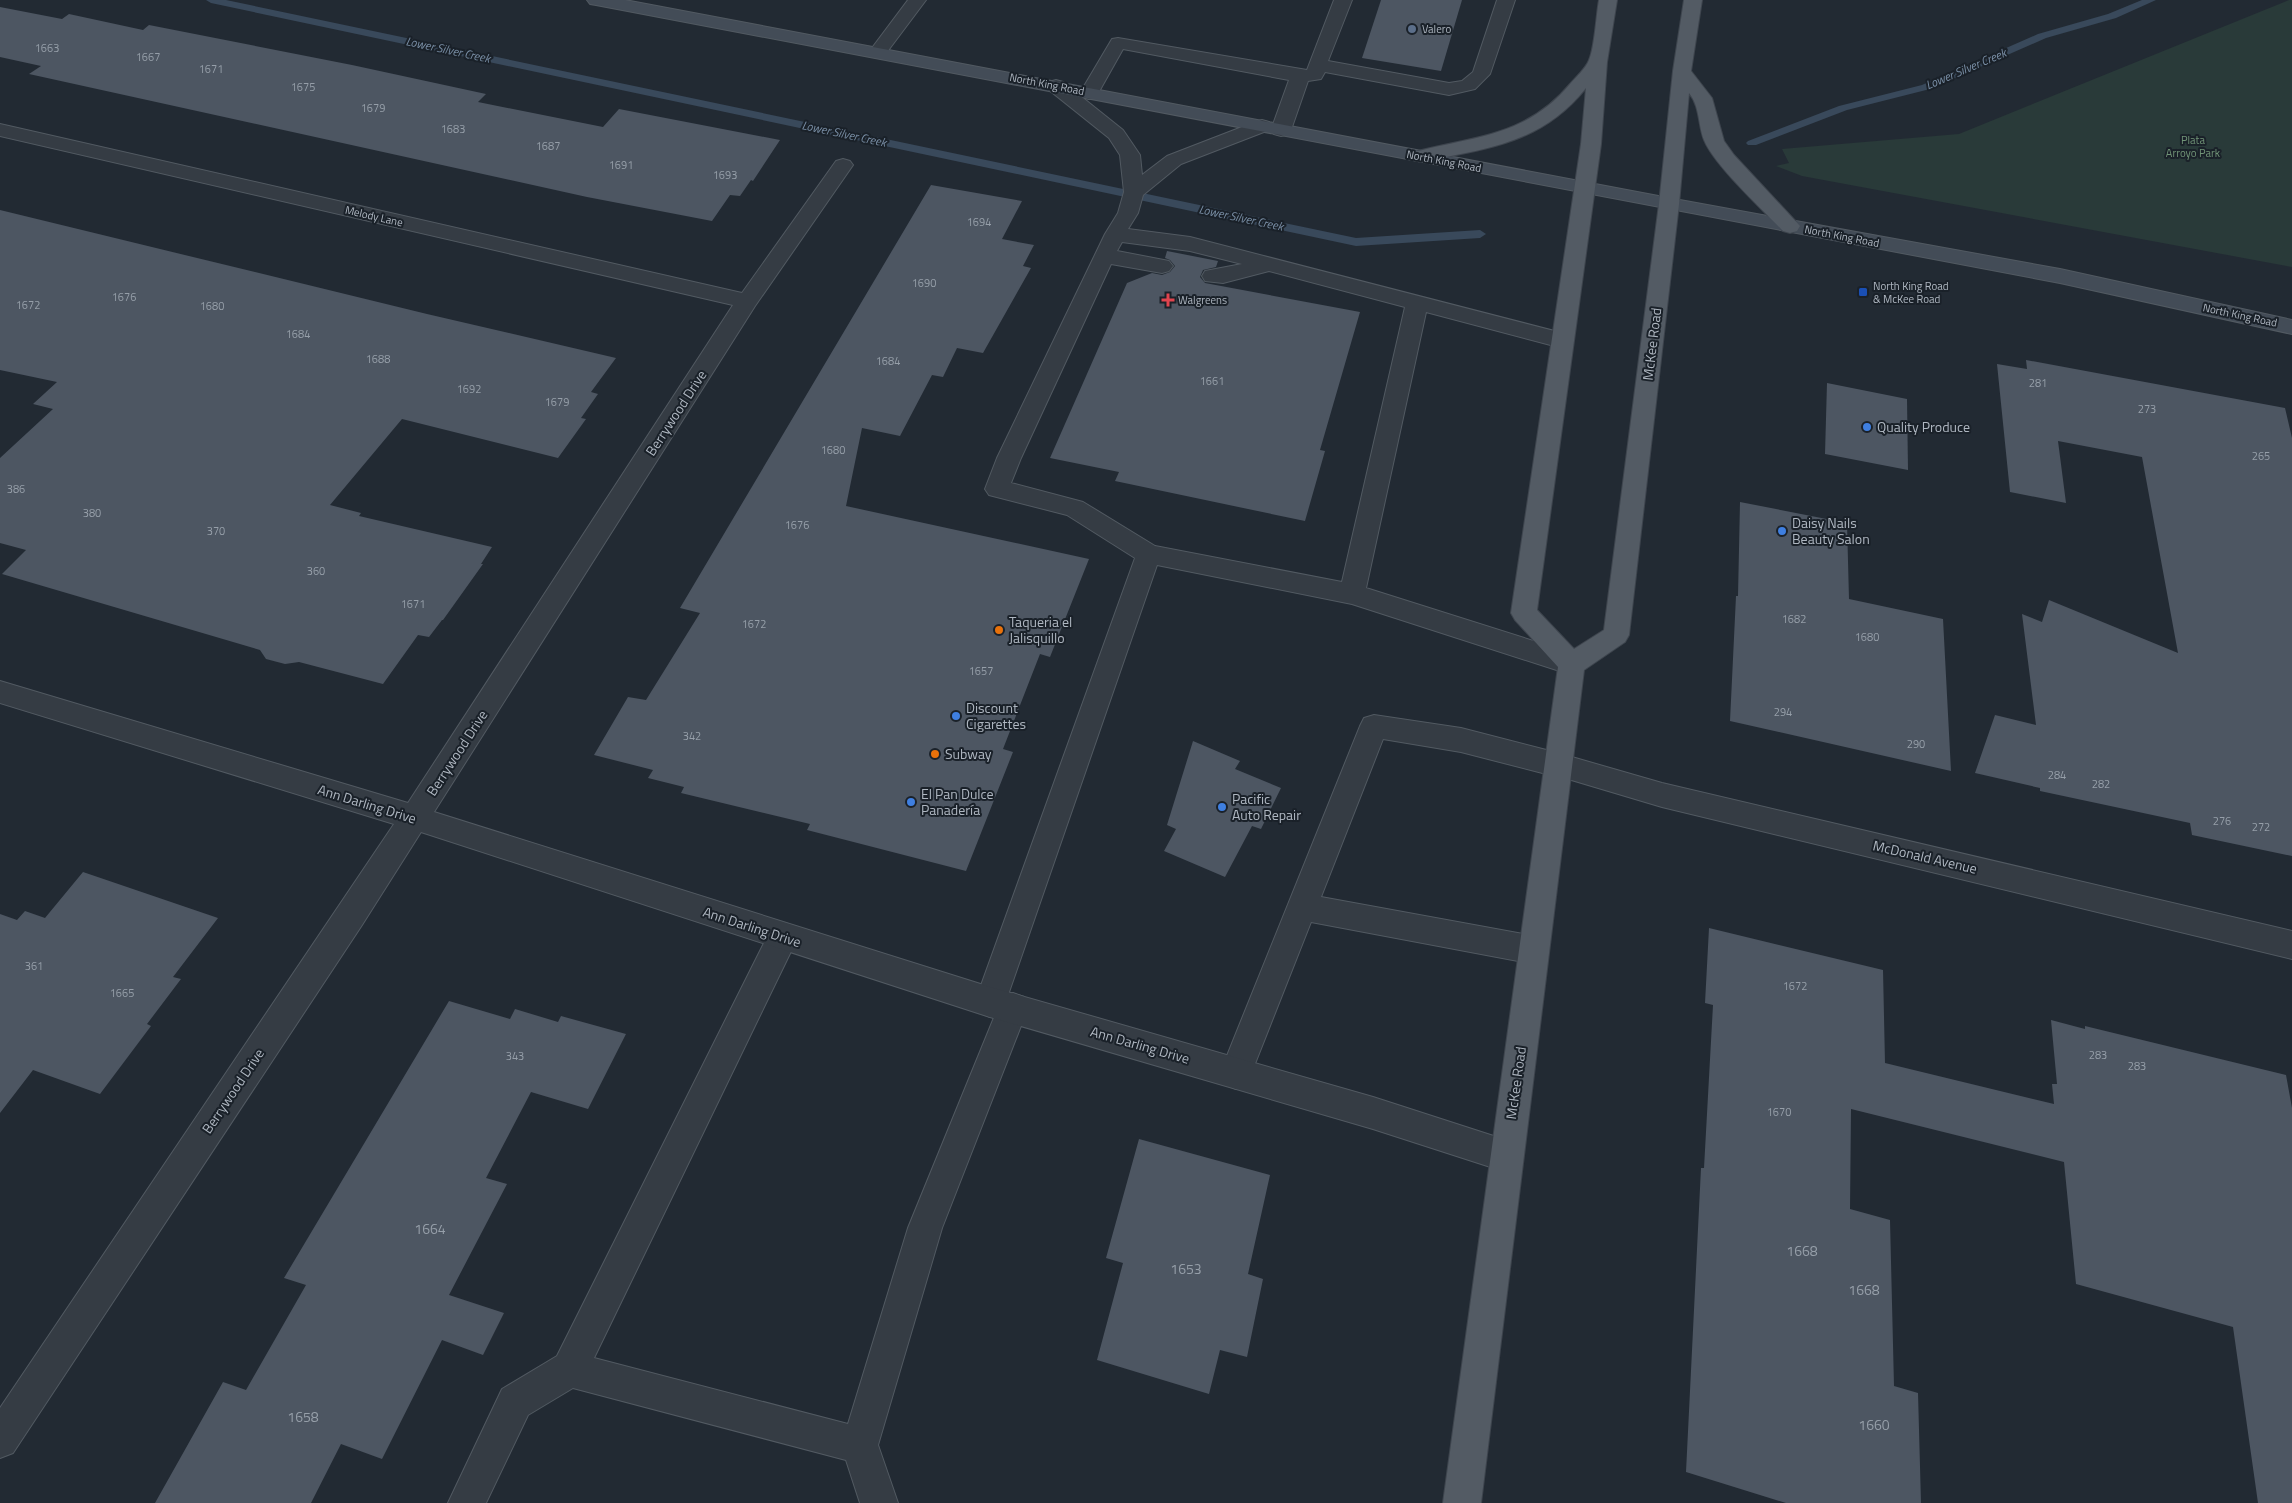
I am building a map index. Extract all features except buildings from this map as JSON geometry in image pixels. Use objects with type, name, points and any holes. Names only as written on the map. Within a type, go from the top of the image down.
[{"type":"main road","name":"North King Road","points":[[596,0],[878,52],[1584,188],[2060,276],[2292,327]]},
{"type":"main road","points":[[1572,664],[1524,613],[1592,138],[1598,62],[1607,0]]},
{"type":"main road","name":"McKee Road","points":[[1462,1503],[1572,664],[1616,636],[1669,204],[1682,71],[1693,0]]},
{"type":"main road","points":[[1421,156],[1507,136],[1531,127],[1560,106],[1598,62]]},
{"type":"main road","points":[[1682,71],[1703,98],[1714,142],[1790,226]]},
{"type":"street","points":[[878,52],[917,0]]},
{"type":"street","points":[[1089,93],[1118,43],[1300,76],[1314,75],[1344,0]]},
{"type":"street","points":[[1318,65],[1449,88],[1468,85],[1481,74],[1506,0]]},
{"type":"street","points":[[1281,130],[1300,76]]},
{"type":"street","points":[[1056,86],[1116,134],[1130,155],[1131,202]]},
{"type":"street","points":[[1262,126],[1174,160],[1131,202],[1009,458],[997,489],[1074,508],[1149,554],[1352,594],[1572,664]]},
{"type":"street","name":"Melody Lane","points":[[0,130],[747,301]]},
{"type":"street","name":"Berrywood Drive","points":[[0,1440],[415,818],[747,301],[843,164]]},
{"type":"street","points":[[1111,245],[1190,244],[1562,340]]},
{"type":"street","points":[[1111,245],[1162,266]]},
{"type":"street","points":[[1213,276],[1224,276],[1271,264]]},
{"type":"street","points":[[1352,594],[1417,303]]},
{"type":"street","points":[[879,1503],[860,1445],[924,1228],[1001,1005],[1149,554]]},
{"type":"street","name":"Ann Darling Drive","points":[[0,692],[415,818],[1001,1005],[1373,1113],[1506,1156]]},
{"type":"street","name":"McDonald Avenue","points":[[1302,907],[1374,726],[1461,740],[1662,795],[2292,945]]},
{"type":"street","points":[[1236,1073],[1302,907],[1534,950]]},
{"type":"street","points":[[467,1503],[515,1402],[570,1369],[783,937]]},
{"type":"street","points":[[570,1369],[860,1445]]},
{"type":"green space","name":"Plata Arroyo Park","points":[[2292,0],[2292,267],[1802,176],[1776,166],[1789,163],[1782,149],[1959,134]]},
{"type":"waterway","name":"Lower Silver Creek","points":[[211,0],[1356,242],[1480,234]]},
{"type":"waterway","name":"Lower Silver Creek","points":[[1752,143],[1843,108],[1926,87],[2042,36],[2112,16],[2151,0]]},
{"type":"place","name":"Valero","points":[[1412,29]]},
{"type":"place","name":"North King Road & McKee Road","points":[[1863,292]]},
{"type":"place","name":"Walgreens","points":[[1168,300]]},
{"type":"place","name":"Quality Produce","points":[[1867,427]]},
{"type":"place","name":"Daisy Nails Beauty Salon","points":[[1782,531]]},
{"type":"place","name":"Taqueria el Jalisquillo","points":[[999,630]]},
{"type":"place","name":"Discount Cigarettes","points":[[956,716]]},
{"type":"place","name":"Subway","points":[[935,754]]},
{"type":"place","name":"El Pan Dulce Panadería","points":[[911,802]]},
{"type":"place","name":"Pacific Auto Repair","points":[[1222,807]]}]
